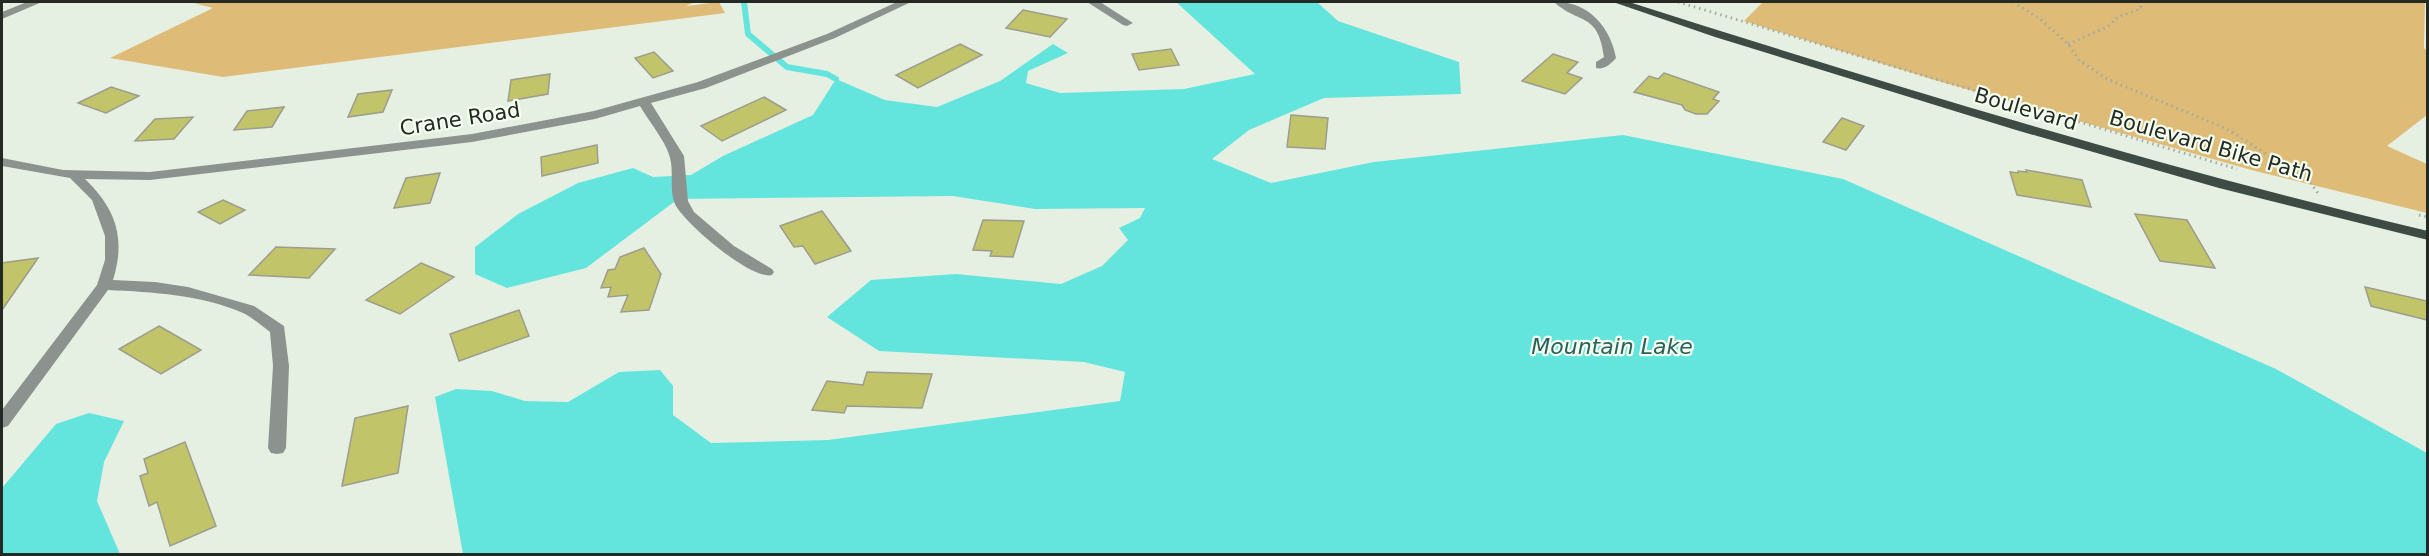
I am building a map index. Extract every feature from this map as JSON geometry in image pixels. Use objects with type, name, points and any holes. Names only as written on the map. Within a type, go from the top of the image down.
[{"type":"main road","name":"Boulevard","points":[[1619,2],[2004,123],[2277,200],[2427,236]]},
{"type":"street","points":[[2,16],[36,2]]},
{"type":"street","name":"Crane Road","points":[[2,162],[74,174],[150,177],[410,147],[584,117],[644,103],[775,59],[905,2]]},
{"type":"street","points":[[1093,2],[1126,23]]},
{"type":"street","points":[[1560,2],[1600,24],[1609,41],[1610,58],[1600,65]]},
{"type":"street","points":[[644,103],[679,162],[681,201],[688,214],[709,235],[767,272]]},
{"type":"street","points":[[2,422],[9,403],[104,285],[112,260],[112,236],[98,199],[74,174]]},
{"type":"street","points":[[104,285],[155,286],[188,292],[249,310],[278,330],[280,366],[276,448]]},
{"type":"path","name":"Boulevard Bike Path","points":[[1678,2],[2238,170]]},
{"type":"path","points":[[2013,2],[2040,19],[2068,44],[2079,60],[2107,79],[2227,129],[2309,181],[2318,193]]},
{"type":"path","points":[[2068,44],[2107,27],[2118,17],[2140,9],[2142,2]]},
{"type":"path","name":"Boulevard Bike Path","points":[[2306,190],[2329,195]]},
{"type":"path","points":[[2416,215],[2427,217]]},
{"type":"shaded area","points":[[190,2],[695,2],[686,6],[719,2],[725,13],[223,77],[110,58],[213,8]]},
{"type":"shaded area","points":[[1763,2],[2425,2],[2424,48],[2427,51],[2427,115],[2387,146],[2427,164],[2427,213],[2255,171],[1938,81],[1744,21]]},
{"type":"water","name":"Mountain Lake","points":[[1176,2],[1317,2],[1338,21],[1459,62],[1461,94],[1324,98],[1249,130],[1212,159],[1271,183],[1374,162],[1623,135],[1843,179],[2276,369],[2427,453],[2427,554],[463,554],[435,397],[456,389],[492,391],[525,401],[568,402],[619,372],[660,370],[673,386],[673,415],[711,443],[828,440],[1120,401],[1125,372],[1084,362],[879,351],[827,317],[871,280],[956,274],[1061,284],[1102,266],[1128,240],[1119,228],[1140,218],[1145,208],[1035,209],[953,196],[678,199],[586,268],[507,288],[475,274],[475,247],[518,214],[578,183],[633,168],[653,177],[691,175],[723,156],[813,115],[836,79],[885,100],[937,107],[1000,81],[1053,44],[1068,53],[1028,71],[1026,83],[1060,93],[1184,89],[1255,74]]},
{"type":"water","points":[[89,413],[124,421],[104,462],[97,501],[120,554],[2,554],[2,488],[56,424]]},
{"type":"building","points":[[1023,10],[1067,19],[1050,37],[1006,28]]},
{"type":"building","points":[[960,44],[982,55],[918,88],[896,75]]},
{"type":"building","points":[[1171,49],[1179,65],[1139,70],[1132,54]]},
{"type":"building","points":[[654,52],[673,71],[653,78],[635,58]]},
{"type":"building","points":[[1553,54],[1578,62],[1567,73],[1582,78],[1565,94],[1522,81]]},
{"type":"building","points":[[1664,73],[1719,92],[1713,99],[1719,101],[1707,114],[1696,114],[1685,110],[1682,105],[1634,92],[1649,76],[1658,79]]},
{"type":"building","points":[[550,74],[548,94],[508,101],[511,80]]},
{"type":"building","points":[[111,87],[139,96],[106,113],[78,103]]},
{"type":"building","points":[[392,90],[383,112],[348,117],[358,94]]},
{"type":"building","points":[[764,97],[786,110],[722,141],[701,126]]},
{"type":"building","points":[[284,107],[272,127],[234,130],[247,111]]},
{"type":"building","points":[[1291,115],[1328,118],[1325,149],[1287,147]]},
{"type":"building","points":[[193,117],[174,139],[135,141],[155,119]]},
{"type":"building","points":[[1842,118],[1864,126],[1846,150],[1823,142]]},
{"type":"building","points":[[597,145],[598,163],[542,176],[541,157]]},
{"type":"building","points":[[2026,170],[2082,180],[2091,207],[2017,195],[2010,172],[2027,172]]},
{"type":"building","points":[[440,173],[430,203],[394,208],[406,178]]},
{"type":"building","points":[[223,200],[245,210],[220,224],[198,212]]},
{"type":"building","points":[[822,211],[851,251],[815,264],[803,246],[794,247],[780,226]]},
{"type":"building","points":[[2135,214],[2187,220],[2215,268],[2160,261]]},
{"type":"building","points":[[983,220],[1024,221],[1013,257],[990,256],[992,251],[973,250]]},
{"type":"building","points":[[276,247],[335,249],[309,278],[249,275]]},
{"type":"building","points":[[644,248],[661,274],[649,310],[621,312],[628,295],[608,297],[611,287],[601,288],[608,270],[615,269],[620,257]]},
{"type":"building","points":[[38,258],[2,310],[2,263]]},
{"type":"building","points":[[421,263],[454,277],[400,314],[366,300]]},
{"type":"building","points":[[2365,287],[2427,301],[2427,320],[2371,306]]},
{"type":"building","points":[[519,310],[529,336],[459,361],[450,334]]},
{"type":"building","points":[[159,326],[201,350],[161,374],[119,349]]},
{"type":"building","points":[[867,372],[932,374],[922,408],[847,406],[844,413],[812,410],[827,381],[863,385]]},
{"type":"building","points":[[408,406],[398,473],[342,486],[355,418]]},
{"type":"building","points":[[185,442],[216,526],[170,546],[157,502],[149,506],[140,476],[148,473],[144,459]]},
{"type":"waterway","points":[[744,2],[748,34],[787,67],[827,74],[836,79]]}]
